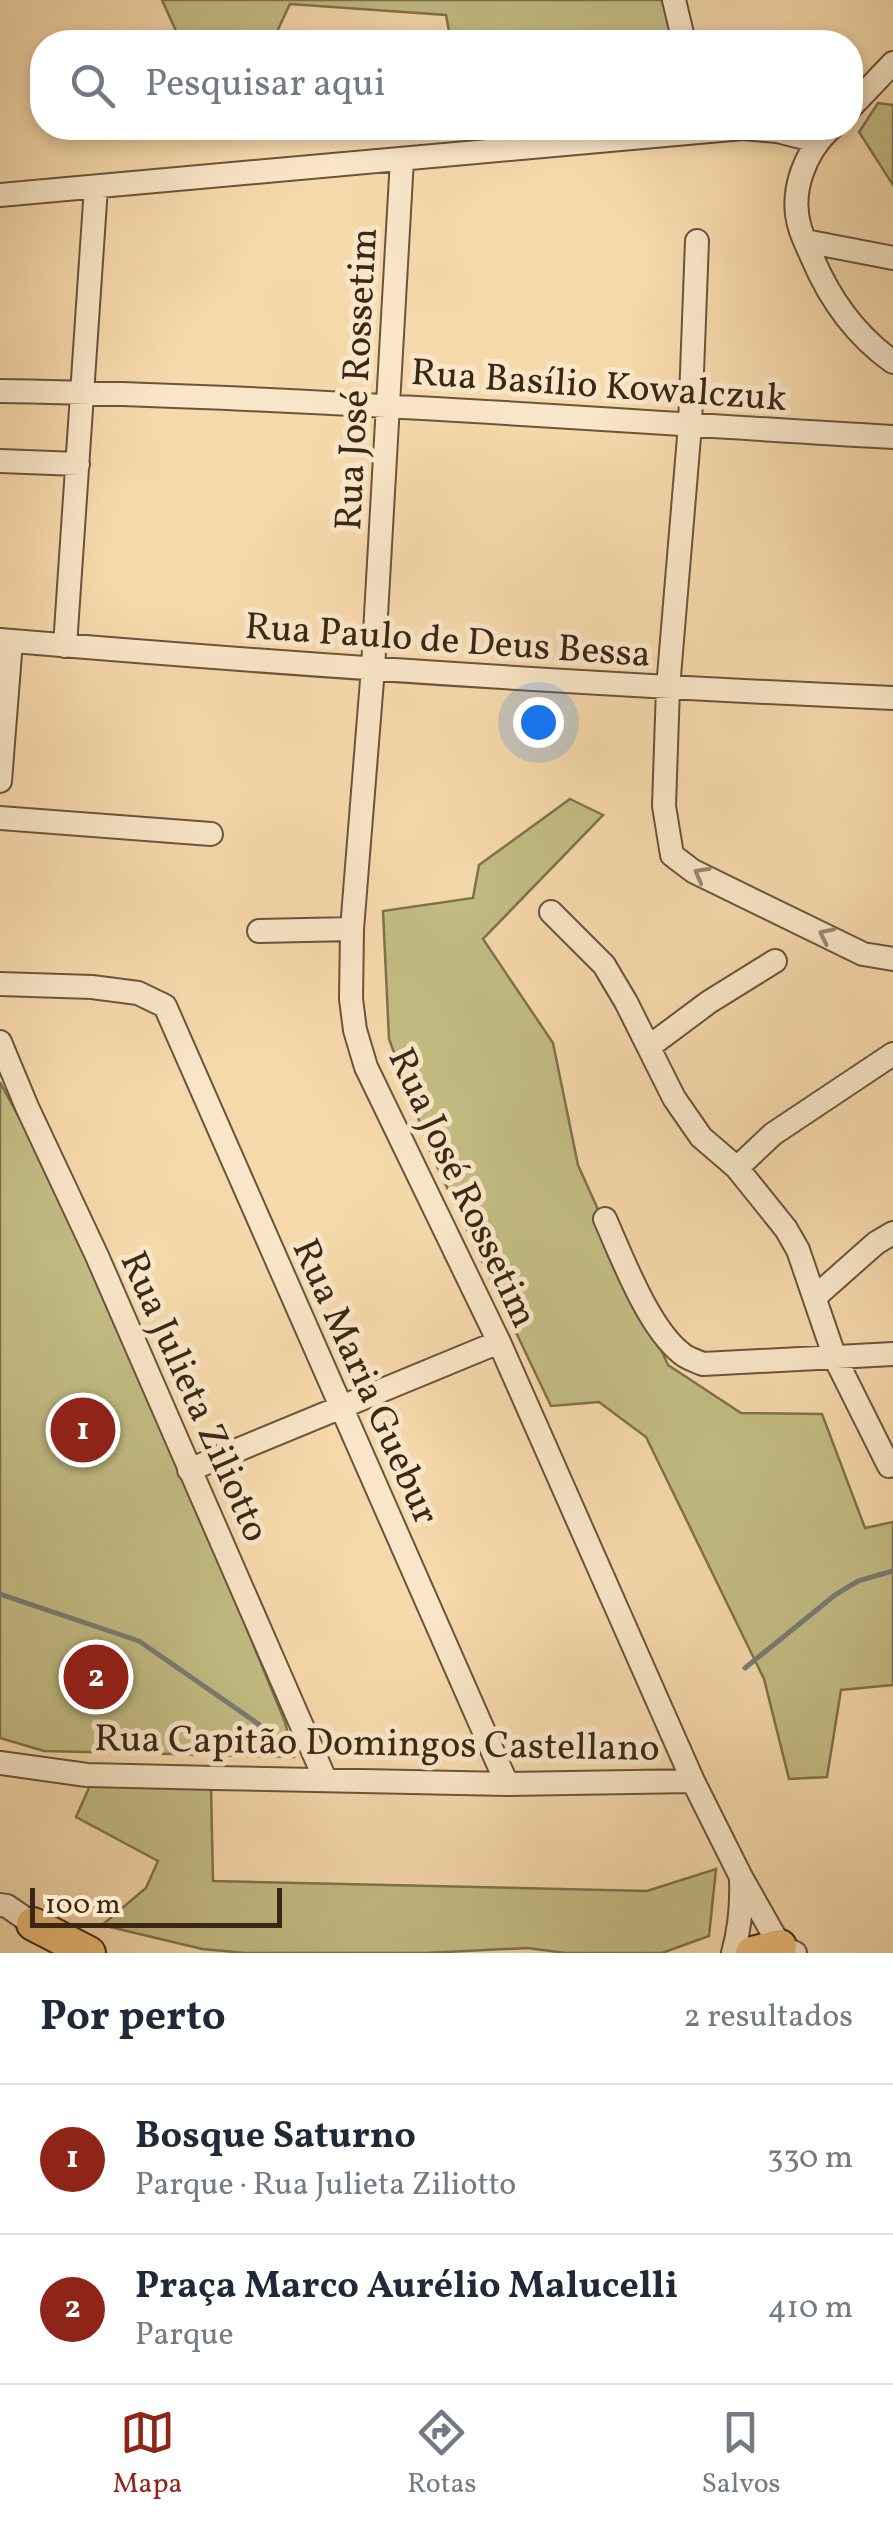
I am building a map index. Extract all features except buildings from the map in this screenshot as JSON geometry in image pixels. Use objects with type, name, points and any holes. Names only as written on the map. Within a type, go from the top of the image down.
[{"type":"highway","points":[[33,1924],[90,1953]]},
{"type":"street","points":[[674,0],[681,30]]},
{"type":"street","points":[[863,94],[893,63]]},
{"type":"street","points":[[0,195],[611,140]]},
{"type":"street","points":[[820,140],[802,167],[798,225],[823,283],[853,328],[893,362]]},
{"type":"street","name":"Rua José Rossetim","points":[[402,159],[374,668],[352,929],[351,999],[355,1030],[366,1067],[499,1342],[694,1781],[776,1951]]},
{"type":"street","points":[[65,646],[96,188]]},
{"type":"street","points":[[805,240],[893,258]]},
{"type":"street","points":[[697,241],[690,426],[668,688],[664,806],[672,855],[694,871],[864,954],[893,959]]},
{"type":"street","name":"Rua Basílio Kowalczuk","points":[[0,391],[389,406],[893,438]]},
{"type":"street","points":[[0,461],[78,464]]},
{"type":"street","points":[[0,781],[6,641]]},
{"type":"street","name":"Rua Paulo de Deus Bessa","points":[[6,641],[266,663],[893,698]]},
{"type":"street","points":[[0,818],[211,834]]},
{"type":"street","points":[[551,912],[604,965],[674,1098],[701,1137],[737,1168],[786,1229],[798,1250],[835,1358],[889,1466]]},
{"type":"street","points":[[259,931],[352,929]]},
{"type":"street","points":[[650,1046],[774,961]]},
{"type":"street","name":"Rua Maria Guebur","points":[[0,984],[92,986],[138,993],[165,1006],[508,1784]]},
{"type":"street","name":"Rua Julieta Ziliotto","points":[[0,1042],[325,1779]]},
{"type":"street","points":[[737,1168],[773,1134],[893,1054]]},
{"type":"street","points":[[605,1219],[635,1286],[659,1328],[681,1354],[703,1364],[893,1354]]},
{"type":"street","points":[[815,1298],[876,1243],[893,1233]]},
{"type":"street","points":[[190,1470],[499,1342]]},
{"type":"street","name":"Rua Capitão Domingos Castellano","points":[[0,1763],[88,1774],[271,1780],[508,1784],[694,1781]]},
{"type":"street","points":[[733,1953],[742,1904],[741,1877]]},
{"type":"street","points":[[0,1905],[33,1924]]},
{"type":"shaded area","points":[[162,0],[665,0],[672,30],[449,30],[446,15],[290,4],[278,30],[176,30]]},
{"type":"shaded area","points":[[878,103],[893,105],[893,185],[863,138],[863,126]]},
{"type":"shaded area","points":[[570,799],[603,815],[483,939],[553,1043],[578,1165],[668,1365],[741,1413],[822,1414],[865,1528],[893,1522],[893,1685],[841,1690],[827,1777],[789,1779],[764,1679],[646,1437],[599,1402],[551,1406],[433,1158],[389,1039],[383,911],[473,898],[479,865]]},
{"type":"shaded area","points":[[0,1082],[93,1254],[285,1722],[294,1757],[44,1751],[0,1738]]},
{"type":"shaded area","points":[[92,1781],[211,1787],[213,1881],[647,1891],[716,1869],[709,1936],[662,1953],[566,1953],[527,1948],[425,1953],[245,1953],[202,1949],[102,1925],[146,1888],[158,1861],[76,1817]]},
{"type":"waterway","points":[[745,1668],[835,1595],[858,1581],[893,1571]]},
{"type":"waterway","points":[[0,1594],[139,1641],[285,1746]]},
{"type":"place","name":"Bosque Saturno","points":[[83,1430]]},
{"type":"place","name":"Praça Marco Aurélio Malucelli","points":[[96,1677]]}]
